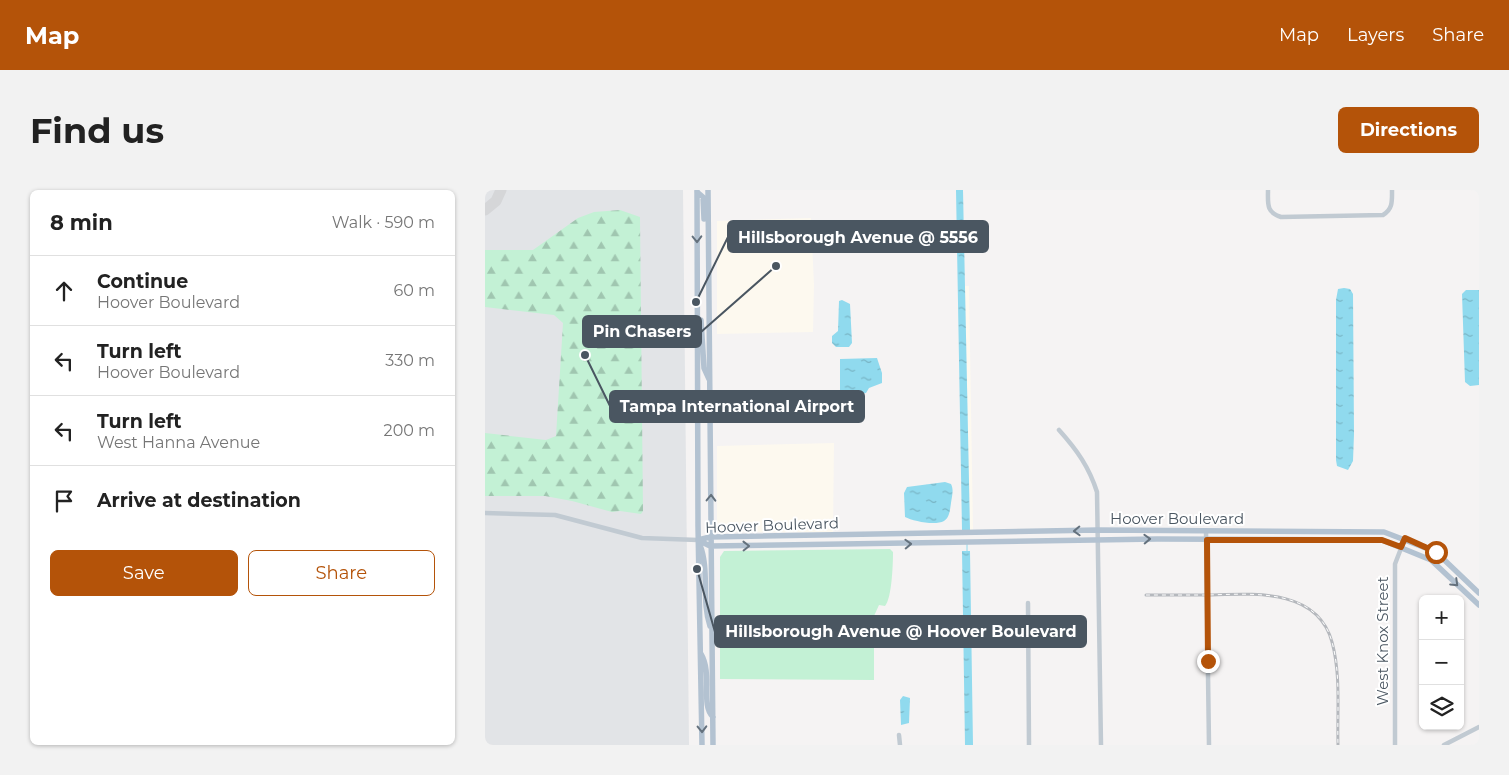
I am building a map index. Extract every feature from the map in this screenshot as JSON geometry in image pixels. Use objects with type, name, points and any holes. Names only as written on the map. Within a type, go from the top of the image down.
[{"type":"main road","points":[[707,190],[713,745]]},
{"type":"main road","points":[[697,191],[701,193],[703,198],[704,243],[708,250]]},
{"type":"main road","points":[[697,191],[699,313],[698,540],[702,745]]},
{"type":"main road","points":[[699,313],[703,329],[705,372],[709,379]]},
{"type":"main road","name":"Hoover Boulevard","points":[[698,540],[710,537],[976,534],[1098,530],[1384,532],[1405,538],[1436,552],[1479,593]]},
{"type":"main road","points":[[698,540],[705,557],[706,613],[712,633]]},
{"type":"main road","name":"Hoover Boulevard","points":[[698,540],[710,546],[957,542],[1382,540],[1431,560],[1479,606]]},
{"type":"main road","points":[[701,654],[707,664],[708,713],[713,717]]},
{"type":"street","points":[[1268,190],[1268,207],[1273,214],[1281,217],[1383,214],[1389,211],[1391,206],[1392,190]]},
{"type":"street","points":[[1059,430],[1081,455],[1092,476],[1097,492],[1101,745]]},
{"type":"street","points":[[485,513],[555,515],[642,538],[698,540]]},
{"type":"street","points":[[1207,531],[1209,745]]},
{"type":"street","name":"West Knox Street","points":[[1395,745],[1395,564],[1405,538]]},
{"type":"street","points":[[1028,603],[1029,745]]},
{"type":"street","points":[[1444,745],[1479,727]]},
{"type":"street","points":[[899,735],[900,745]]},
{"type":"shaded area","points":[[485,190],[683,190],[689,745],[485,745]]},
{"type":"shaded area","points":[[811,218],[814,285],[813,332],[717,334],[717,221]]},
{"type":"shaded area","points":[[965,286],[969,286],[973,530],[970,530]]},
{"type":"shaded area","points":[[834,443],[833,532],[723,532],[717,523],[717,446]]},
{"type":"green space","points":[[620,210],[640,217],[643,511],[641,514],[620,511],[612,512],[545,496],[485,496],[485,433],[546,440],[556,436],[563,323],[554,315],[485,307],[485,250],[533,250],[578,218],[594,212]]},
{"type":"green space","points":[[890,549],[893,552],[893,557],[889,596],[885,606],[879,605],[874,616],[874,680],[720,679],[720,557],[724,551]]},
{"type":"water","points":[[956,190],[963,190],[970,530],[962,530]]},
{"type":"water","points":[[1338,289],[1350,289],[1353,294],[1354,434],[1353,461],[1348,470],[1337,466],[1336,460],[1336,300]]},
{"type":"water","points":[[1466,290],[1479,290],[1479,385],[1470,386],[1465,382],[1462,294]]},
{"type":"water","points":[[842,300],[850,304],[852,343],[849,347],[836,347],[832,343],[832,336],[838,331],[839,301]]},
{"type":"water","points":[[877,358],[882,373],[882,383],[869,388],[866,393],[840,395],[840,359]]},
{"type":"water","points":[[945,482],[951,484],[953,491],[949,513],[944,521],[930,523],[905,517],[904,493],[907,487]]},
{"type":"water","points":[[962,551],[970,551],[973,745],[965,745]]},
{"type":"water","points":[[903,696],[910,698],[909,723],[901,725],[900,700]]},
{"type":"waterway","points":[[967,543],[967,552]]},
{"type":"taxiway","points":[[485,210],[496,201],[501,190]]},
{"type":"railway","points":[[1146,595],[1262,595],[1297,603],[1312,611],[1324,624],[1332,642],[1335,655],[1338,680],[1338,745]]},
{"type":"place","name":"Pin Chasers","points":[[776,266]]},
{"type":"place","name":"Hillsborough Avenue @ 5556","points":[[696,302]]},
{"type":"place","name":"Tampa International Airport","points":[[585,355]]},
{"type":"place","name":"Hillsborough Avenue @ Hoover Boulevard","points":[[697,569]]},
{"type":"route","points":[[1208,661],[1207,540],[1382,540],[1401,547],[1405,538],[1436,552]]}]
